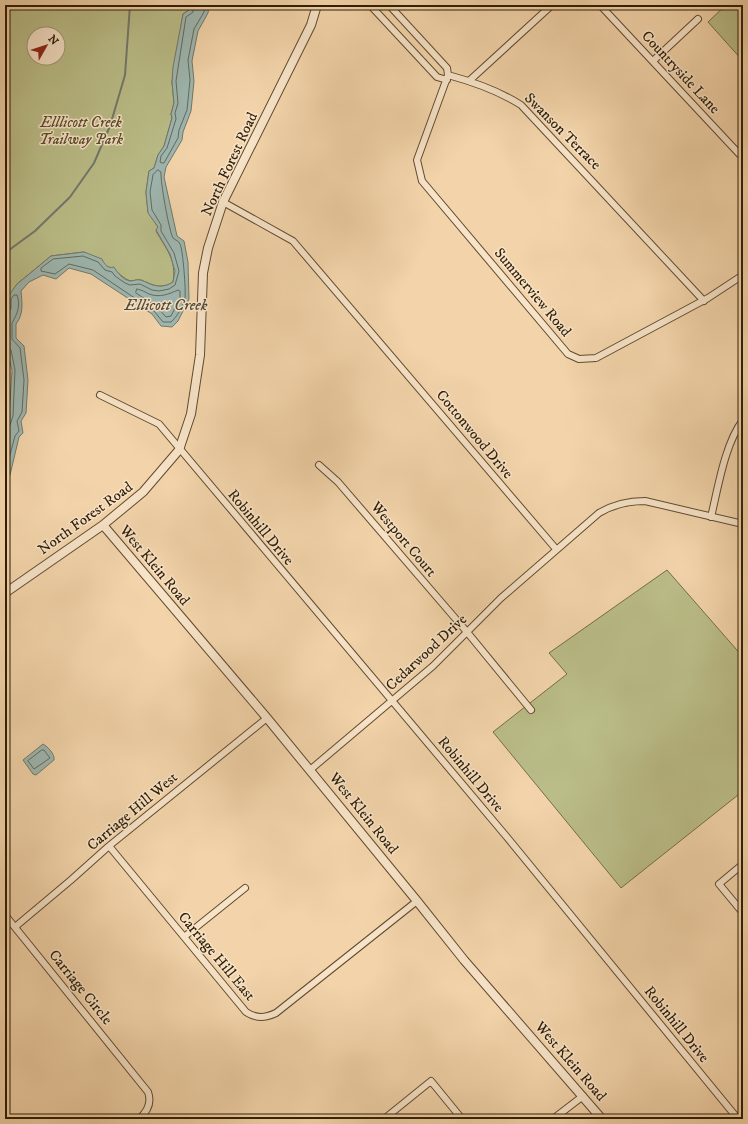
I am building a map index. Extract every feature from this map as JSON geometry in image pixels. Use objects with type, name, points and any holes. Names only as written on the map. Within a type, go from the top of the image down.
[{"type":"street","name":"North Forest Road","points":[[5,593],[103,525],[143,492],[179,450],[191,414],[200,355],[203,273],[208,248],[223,202],[311,25],[317,5]]},
{"type":"street","name":"Swanson Terrace","points":[[370,5],[437,77],[447,77],[469,81],[507,96],[521,105],[704,300]]},
{"type":"street","points":[[389,5],[447,68],[447,77]]},
{"type":"street","points":[[469,81],[552,5]]},
{"type":"street","name":"Countryside Lane","points":[[600,5],[743,158]]},
{"type":"street","points":[[653,61],[698,19]]},
{"type":"street","name":"Summerview Road","points":[[447,77],[416,160],[422,181],[568,354],[579,359],[596,358],[704,300],[743,274]]},
{"type":"street","name":"Cottonwood Drive","points":[[223,202],[293,241],[556,549]]},
{"type":"street","name":"Robinhill Drive","points":[[100,395],[158,424],[546,884],[738,1119]]},
{"type":"street","points":[[711,517],[730,444],[735,432],[743,420]]},
{"type":"street","name":"Westport Court","points":[[320,465],[338,482],[531,710]]},
{"type":"street","points":[[556,549],[599,513],[616,504],[626,502],[655,502],[743,524]]},
{"type":"street","name":"West Klein Road","points":[[103,525],[267,718],[464,960],[602,1119]]},
{"type":"street","name":"Cedarwood Drive","points":[[310,770],[433,666],[501,598],[556,549]]},
{"type":"street","name":"Carriage Hill West","points":[[15,927],[109,846],[267,718]]},
{"type":"street","name":"Carriage Hill East","points":[[109,846],[246,1012],[256,1017],[264,1018],[276,1013],[417,901]]},
{"type":"street","points":[[743,864],[719,884],[743,913]]},
{"type":"street","points":[[184,937],[245,888]]},
{"type":"street","name":"Carriage Circle","points":[[5,915],[148,1092],[150,1097],[148,1108],[144,1115],[139,1119]]},
{"type":"street","points":[[384,1119],[431,1081],[462,1119]]},
{"type":"street","points":[[553,1119],[583,1096]]},
{"type":"green space","name":"Elllicott Creek Trailway Park","points":[[5,5],[190,5],[189,10],[183,14],[172,82],[174,103],[171,114],[172,118],[164,146],[158,155],[154,168],[149,171],[146,192],[148,212],[158,227],[156,231],[167,249],[172,261],[174,274],[173,282],[160,286],[153,285],[142,280],[128,280],[114,269],[108,267],[84,252],[51,256],[17,284],[8,306],[5,309]]},
{"type":"green space","points":[[726,5],[743,5],[743,61],[708,22]]},
{"type":"green space","points":[[667,570],[743,657],[743,791],[621,888],[493,732],[567,674],[549,653]]},
{"type":"water","name":"Ellicott Creek","points":[[190,5],[209,5],[208,13],[198,31],[192,61],[194,81],[191,111],[183,132],[182,140],[166,167],[164,177],[177,236],[184,241],[188,262],[189,299],[178,321],[172,327],[161,326],[152,314],[91,274],[69,268],[56,279],[43,275],[29,282],[21,291],[21,312],[19,320],[16,324],[16,338],[24,346],[28,380],[26,413],[21,421],[23,433],[19,437],[10,475],[5,478],[5,427],[9,416],[12,370],[5,344],[5,309],[8,306],[7,298],[17,284],[51,256],[84,252],[102,259],[106,266],[114,267],[120,276],[127,280],[139,280],[160,286],[173,282],[175,271],[170,254],[156,230],[158,227],[148,213],[146,192],[149,171],[154,168],[158,155],[164,146],[172,118],[171,114],[174,103],[172,82],[173,67],[183,14],[189,10]]},
{"type":"water","points":[[43,744],[52,753],[54,760],[36,775],[33,774],[23,760]]},
{"type":"waterway","points":[[5,253],[35,231],[70,197],[94,163],[110,126],[125,75],[130,5]]}]
